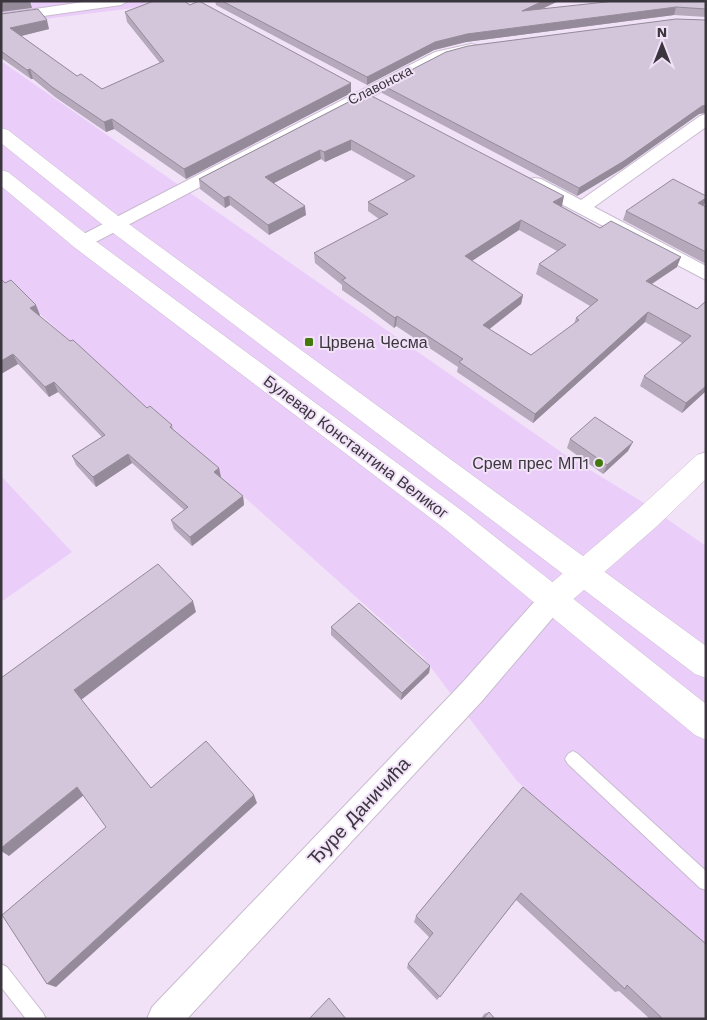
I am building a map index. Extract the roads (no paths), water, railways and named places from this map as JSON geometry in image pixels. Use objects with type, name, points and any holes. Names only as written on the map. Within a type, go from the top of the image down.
[{"type":"main road","points":[[1,134],[115,224],[706,664]]},
{"type":"main road","name":"Булевар Константина Великог","points":[[1,176],[82,242],[447,515],[706,724]]},
{"type":"main road","points":[[552,600],[646,520],[706,462]]},
{"type":"street","points":[[1,18],[121,1]]},
{"type":"street","name":"Славонска","points":[[82,242],[440,55],[452,50],[484,46]]},
{"type":"street","points":[[346,84],[380,103]]},
{"type":"street","points":[[582,208],[706,118]]},
{"type":"street","points":[[520,176],[706,274]]},
{"type":"street","name":"Ђуре Даничића","points":[[164,1019],[472,692],[552,600]]},
{"type":"lane","points":[[573,759],[706,882]]},
{"type":"lane","points":[[1,974],[38,1019]]},
{"type":"place","name":"Црвена Чесма","points":[[309,342]]},
{"type":"place","name":"Срем прес МП1","points":[[599,463]]}]
